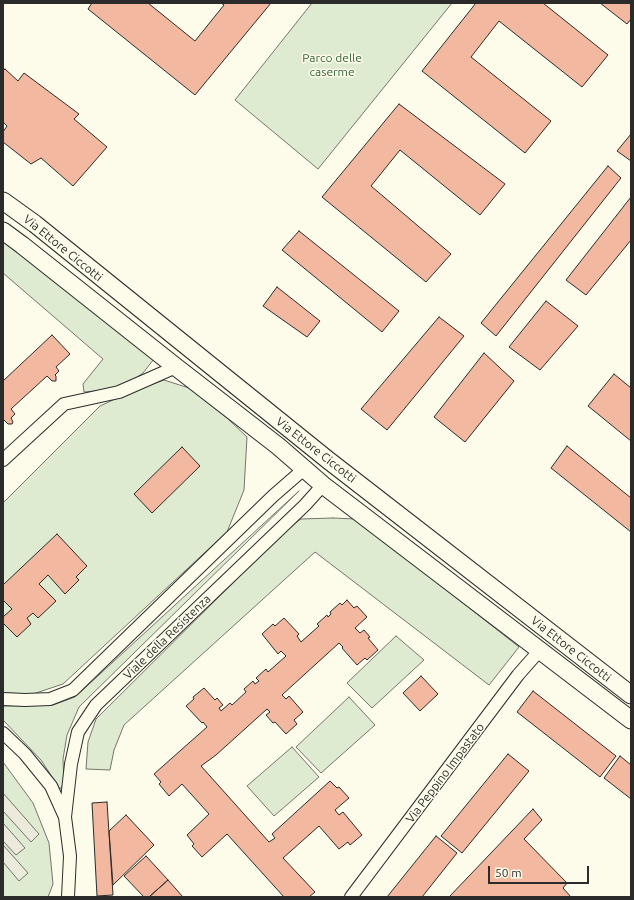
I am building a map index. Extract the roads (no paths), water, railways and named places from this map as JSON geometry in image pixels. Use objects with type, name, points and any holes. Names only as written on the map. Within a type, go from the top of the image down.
[{"type":"street","name":"Via Ettore Ciccotti","points":[[3,201],[35,224],[328,460],[631,696]]},
{"type":"street","name":"Via Ettore Ciccotti","points":[[3,231],[297,461],[323,485],[631,720]]},
{"type":"street","points":[[3,460],[64,404],[119,392],[176,367]]},
{"type":"street","points":[[3,699],[50,699],[73,690],[274,496],[304,469],[328,460]]},
{"type":"street","points":[[323,485],[328,460]]},
{"type":"street","name":"Viale della Resistenza","points":[[68,897],[70,856],[65,817],[71,764],[78,732],[96,705],[305,505],[323,485]]},
{"type":"street","name":"Via Peppino Impastato","points":[[351,897],[518,675],[540,650]]},
{"type":"street","name":"Viale della Resistenza","points":[[3,732],[25,754],[51,786],[65,817]]},
{"type":"park label","name":"Parco delle caserme","points":[[332,65]]}]
